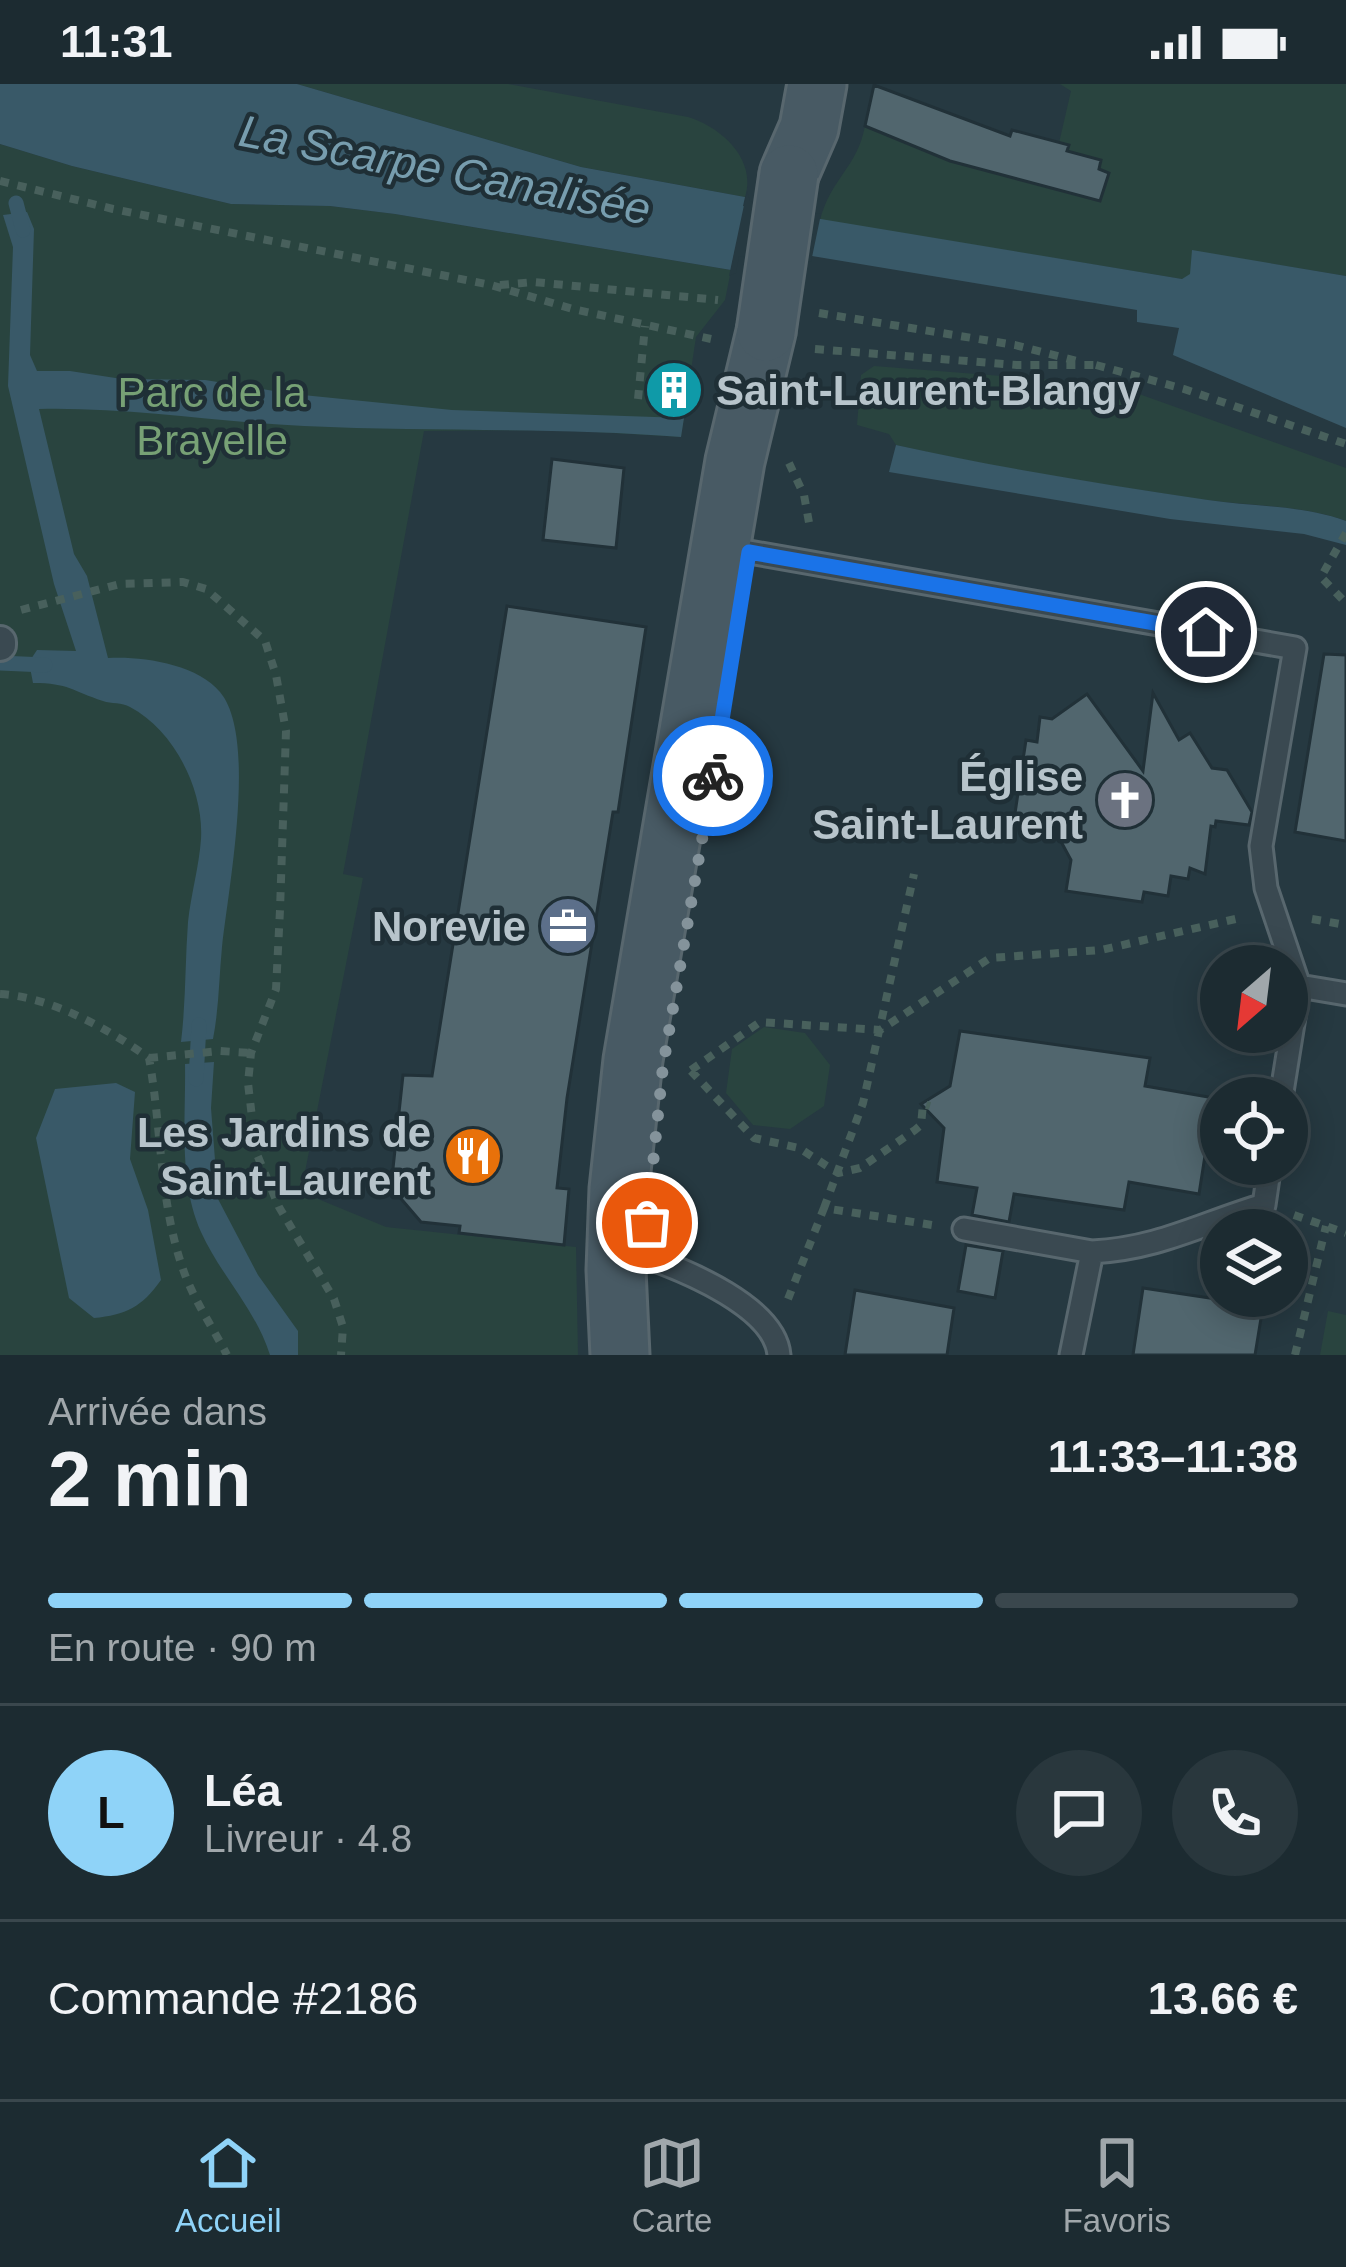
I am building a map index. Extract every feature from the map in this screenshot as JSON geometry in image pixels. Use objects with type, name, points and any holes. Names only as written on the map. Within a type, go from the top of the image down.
[{"type":"main road","points":[[620,1355],[618,1208],[633,1060],[789,173],[788,84]]},
{"type":"main road","points":[[789,173],[809,128],[818,84]]},
{"type":"main road","points":[[651,1355],[647,1257],[651,1159],[677,1068],[776,557],[760,462],[765,323]]},
{"type":"lane","points":[[776,557],[1295,648],[1261,847],[1262,871],[1286,945]]},
{"type":"lane","points":[[1308,988],[1346,994]]},
{"type":"lane","points":[[964,1229],[1092,1252],[1144,1247],[1264,1205],[1267,1185]]},
{"type":"lane","points":[[1071,1355],[1092,1252]]},
{"type":"lane","points":[[647,1257],[702,1280],[742,1306],[776,1344]]},
{"type":"path","points":[[0,181],[113,209],[491,285],[706,339]]},
{"type":"path","points":[[491,285],[534,282],[1017,364],[1095,365]]},
{"type":"path","points":[[765,323],[1016,345],[1184,389],[1346,444]]},
{"type":"path","points":[[638,399],[645,326]]},
{"type":"path","points":[[776,557],[811,522],[789,467],[791,448]]},
{"type":"path","points":[[1346,533],[1321,577],[1346,603]]},
{"type":"path","points":[[53,599],[94,588],[184,582],[206,590],[265,641],[286,730],[278,966],[277,989],[251,1053],[248,1083],[256,1151],[279,1207],[334,1299],[343,1327],[341,1355]]},
{"type":"path","points":[[776,1344],[863,1102],[914,874]]},
{"type":"path","points":[[930,1106],[923,1104],[921,1125],[915,1130],[860,1168],[838,1173],[799,1148],[754,1138],[677,1068],[760,1022],[880,1030],[990,958],[1102,950],[1252,915]]},
{"type":"path","points":[[0,994],[68,1013],[126,1041],[149,1058],[251,1053]]},
{"type":"path","points":[[149,1058],[170,1221],[184,1274],[227,1355]]},
{"type":"path","points":[[1264,1205],[1346,1233]]},
{"type":"path","points":[[824,1208],[964,1229]]},
{"type":"path","points":[[1295,1355],[1326,1226]]},
{"type":"green space","points":[[297,84],[508,84],[688,117],[713,128],[733,146],[746,170],[745,197],[581,167]]},
{"type":"green space","points":[[1060,84],[1346,84],[1346,276],[1193,251],[1191,275],[1182,279],[820,220],[865,126],[950,161],[1091,198],[1101,161],[1067,151],[1068,145],[1059,143],[1071,91]]},
{"type":"green space","name":"Parc de la Brayelle","points":[[0,144],[231,204],[330,206],[395,214],[731,270],[725,300],[696,337],[681,437],[561,430],[424,431],[343,874],[363,878],[301,1192],[386,1227],[576,1247],[578,1355],[0,1355]]},
{"type":"green space","points":[[874,366],[1067,381],[1139,394],[1346,468],[1346,521],[1292,508],[1047,475],[896,445],[889,434],[857,425],[861,375]]},
{"type":"green space","points":[[764,1027],[805,1033],[830,1065],[824,1106],[790,1129],[753,1125],[726,1093],[732,1049]]},
{"type":"green space","points":[[1328,1311],[1346,1315],[1346,1355],[1320,1355]]},
{"type":"water","name":"La Scarpe Canalisée","points":[[0,84],[297,84],[581,167],[745,197],[743,206],[1182,279],[1190,274],[1192,250],[1346,276],[1346,428],[1173,355],[1179,328],[1137,322],[1137,310],[812,256],[735,250],[731,270],[395,214],[330,206],[231,204],[0,144]]},
{"type":"water","points":[[27,212],[34,229],[30,355],[37,371],[205,380],[452,410],[684,418],[681,437],[304,426],[39,409],[74,554],[87,576],[108,658],[152,660],[183,668],[210,682],[231,714],[237,743],[237,815],[213,1039],[181,1042],[188,922],[201,839],[197,801],[183,763],[160,730],[130,707],[63,686],[33,683],[29,662],[37,650],[76,651],[54,584],[8,386],[13,247],[3,215]]},
{"type":"water","points":[[896,445],[1090,482],[1313,512],[1346,521],[1346,545],[1304,534],[1170,519],[889,472]]},
{"type":"water","points":[[214,1062],[211,1108],[218,1199],[258,1275],[298,1331],[298,1355],[270,1355],[256,1322],[209,1248],[194,1212],[185,1150],[185,1064]]},
{"type":"water","points":[[116,1083],[135,1092],[130,1159],[148,1210],[161,1280],[132,1308],[94,1318],[69,1298],[36,1138],[55,1089]]},
{"type":"pier","points":[[747,191],[750,201],[821,214],[811,262],[739,256],[736,273],[729,276]]},
{"type":"building","points":[[874,85],[1010,136],[1012,130],[1069,145],[1067,151],[1101,160],[1099,169],[1109,173],[1100,201],[950,161],[865,126]]},
{"type":"building","points":[[552,459],[624,468],[616,548],[543,540]]},
{"type":"building","points":[[507,606],[646,627],[567,1098],[557,1188],[569,1189],[564,1245],[459,1233],[460,1226],[421,1222],[391,1187],[403,1075],[432,1076]]},
{"type":"building","points":[[1324,654],[1346,655],[1346,841],[1295,832]]},
{"type":"building","name":"Église Saint-Laurent","points":[[1153,693],[1179,740],[1190,733],[1212,768],[1227,770],[1252,812],[1249,825],[1216,821],[1211,826],[1205,874],[1190,868],[1188,879],[1171,876],[1168,896],[1144,892],[1142,902],[1066,891],[1071,860],[1052,825],[1014,820],[1026,740],[1037,742],[1040,717],[1052,719],[1087,694],[1143,771]]},
{"type":"building","points":[[960,1031],[1150,1058],[1145,1086],[1200,1096],[1199,1194],[1129,1182],[1124,1210],[1014,1194],[1009,1222],[972,1215],[977,1188],[937,1182],[944,1128],[921,1104],[950,1086]]},
{"type":"building","points":[[966,1245],[1003,1251],[995,1298],[958,1291]]},
{"type":"building","points":[[1143,1288],[1200,1297],[1200,1317],[1261,1317],[1255,1355],[1133,1355]]},
{"type":"building","points":[[855,1290],[954,1308],[947,1355],[845,1355]]},
{"type":"waterway","points":[[16,203],[23,230]]},
{"type":"waterway","points":[[0,663],[45,665]]},
{"type":"waterway","points":[[196,1079],[199,1025]]},
{"type":"way so far","points":[[647,1223],[663,1066],[713,776]]},
{"type":"place","name":"Saint-Laurent-Blangy","points":[[674,390]]},
{"type":"place","name":"Église Saint-Laurent","points":[[1125,800]]},
{"type":"place","name":"Norevie","points":[[568,926]]},
{"type":"place","name":"Les Jardins de Saint-Laurent","points":[[473,1156]]},
{"type":"route","points":[[713,776],[749,552],[1206,632]]}]
